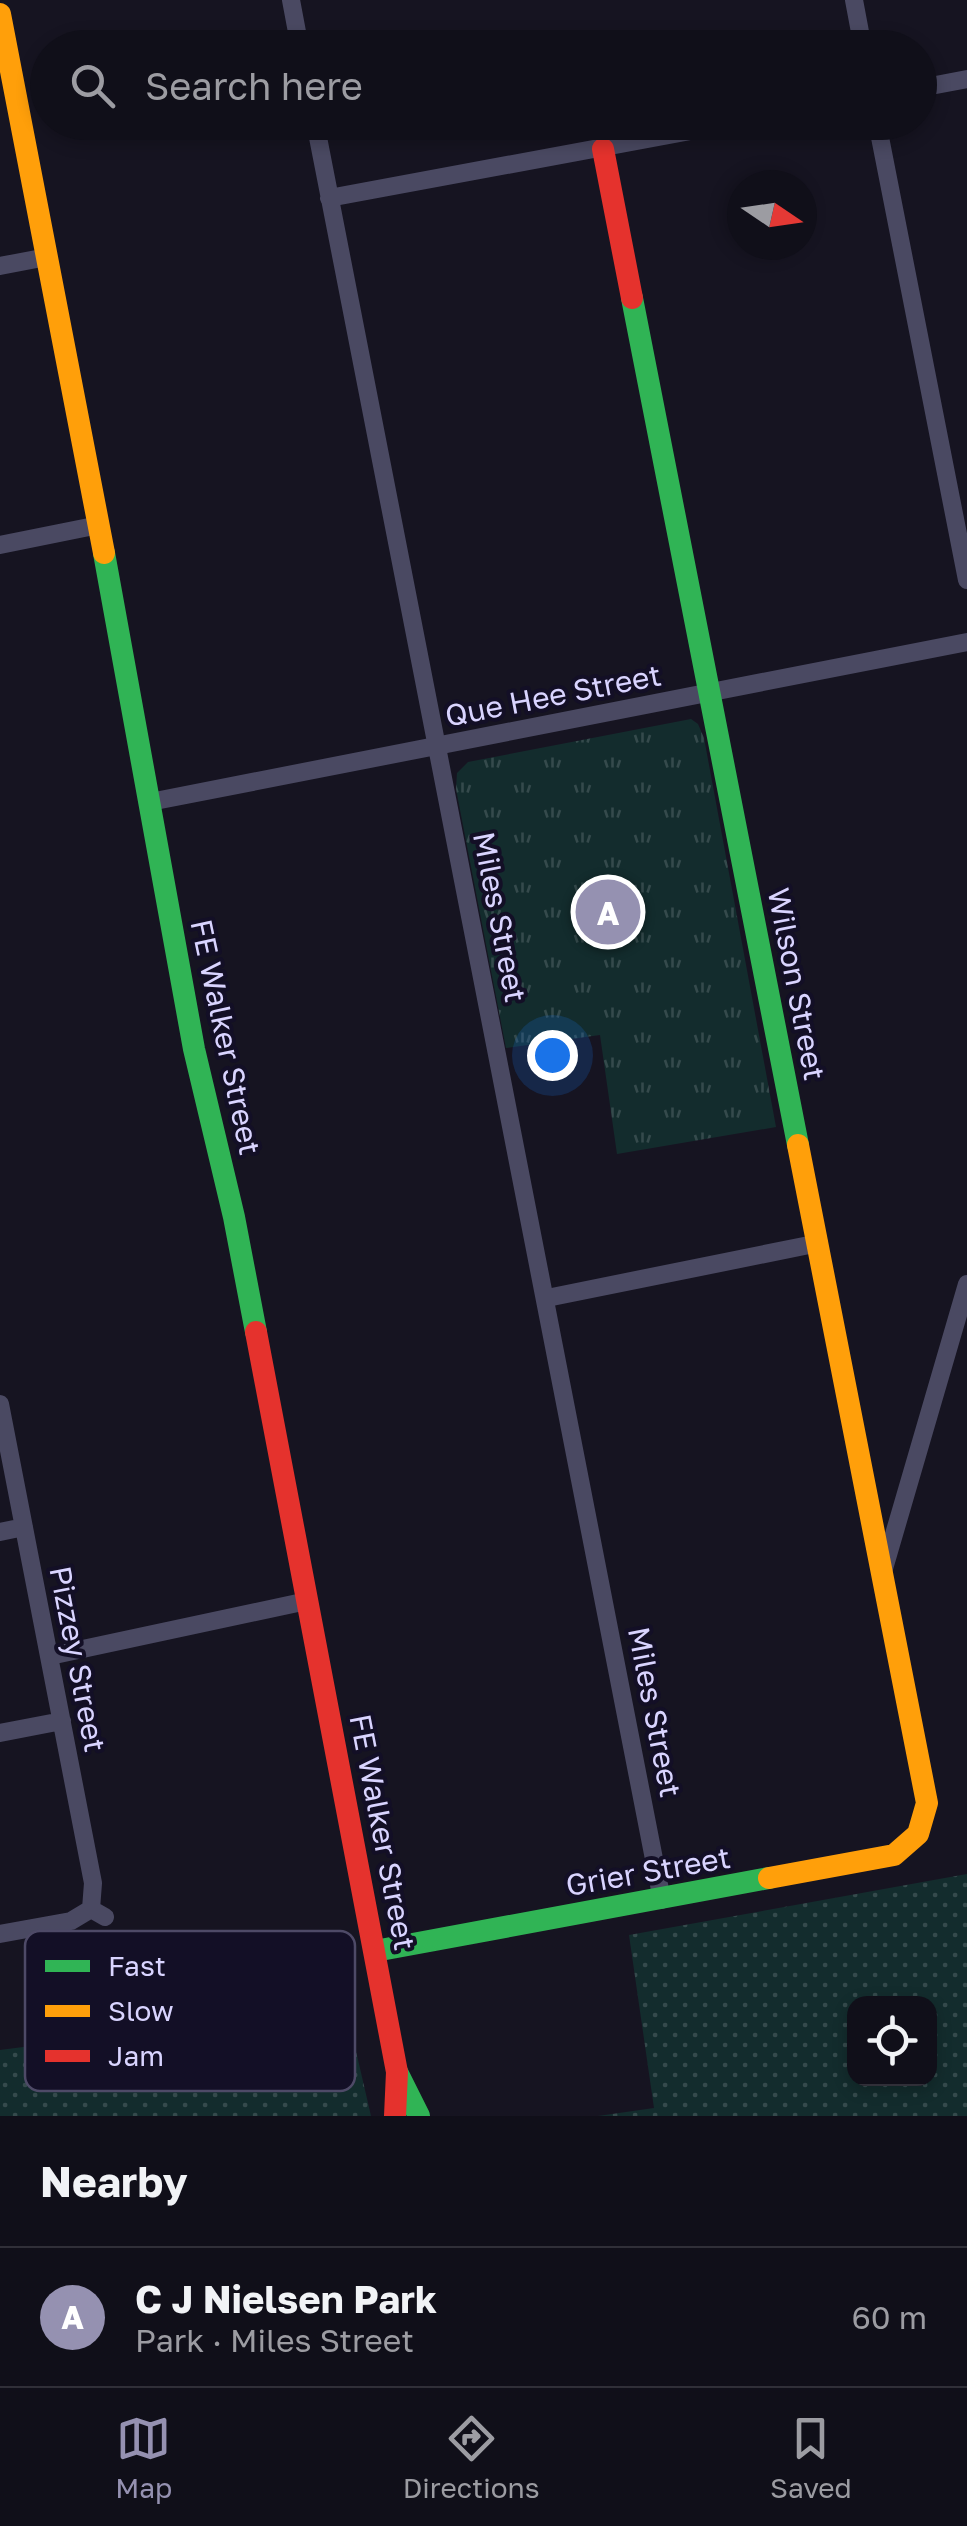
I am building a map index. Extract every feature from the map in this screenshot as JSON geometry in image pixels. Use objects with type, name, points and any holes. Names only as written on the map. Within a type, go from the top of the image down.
[{"type":"street","points":[[291,0],[297,30]]},
{"type":"street","points":[[854,0],[860,30]]},
{"type":"street","name":"FE Walker Street","points":[[0,14],[99,525],[194,1050],[234,1217],[375,1950],[397,2072],[395,2116]]},
{"type":"street","points":[[937,85],[967,79]]},
{"type":"street","name":"Miles Street","points":[[319,140],[662,1900]]},
{"type":"street","points":[[330,198],[648,140]]},
{"type":"street","points":[[881,140],[967,580]]},
{"type":"street","name":"Wilson Street","points":[[603,149],[927,1803],[922,1830]]},
{"type":"street","points":[[0,266],[48,257]]},
{"type":"street","points":[[0,545],[99,525]]},
{"type":"street","name":"Que Hee Street","points":[[150,802],[967,642]]},
{"type":"street","points":[[547,1298],[819,1243]]},
{"type":"street","points":[[883,1574],[967,1284]]},
{"type":"street","name":"Pizzey Street","points":[[0,1404],[98,1913],[71,1922],[0,1934]]},
{"type":"street","points":[[0,1532],[24,1527]]},
{"type":"street","points":[[50,1656],[307,1600]]},
{"type":"street","points":[[0,1733],[62,1722]]},
{"type":"street","name":"Grier Street","points":[[375,1950],[894,1855],[914,1842],[922,1830]]},
{"type":"street","name":"FE Walker Street","points":[[397,2072],[420,2116]]},
{"type":"green space","points":[[691,719],[704,738],[776,1127],[617,1154],[600,1035],[506,1048],[456,789],[457,773],[468,762]]},
{"type":"green space","points":[[967,1874],[967,2116],[598,2116],[654,2108],[629,1935]]},
{"type":"green space","points":[[25,2047],[25,2091],[355,2091],[355,2047],[371,2116],[0,2116],[0,2050]]},
{"type":"traffic: fast","points":[[632,298],[798,1145]]},
{"type":"traffic: fast","points":[[104,553],[194,1049],[234,1217],[256,1332]]},
{"type":"traffic: fast","points":[[375,1951],[769,1878]]},
{"type":"traffic: fast","points":[[397,2072],[419,2116]]},
{"type":"traffic: slow","points":[[0,14],[104,553]]},
{"type":"traffic: slow","points":[[769,1878],[894,1855],[918,1834],[927,1803],[798,1145]]},
{"type":"traffic: jam","points":[[603,149],[632,298]]},
{"type":"traffic: jam","points":[[256,1332],[397,2072],[395,2116]]},
{"type":"place","name":"C J Nielsen Park","points":[[608,912]]}]
